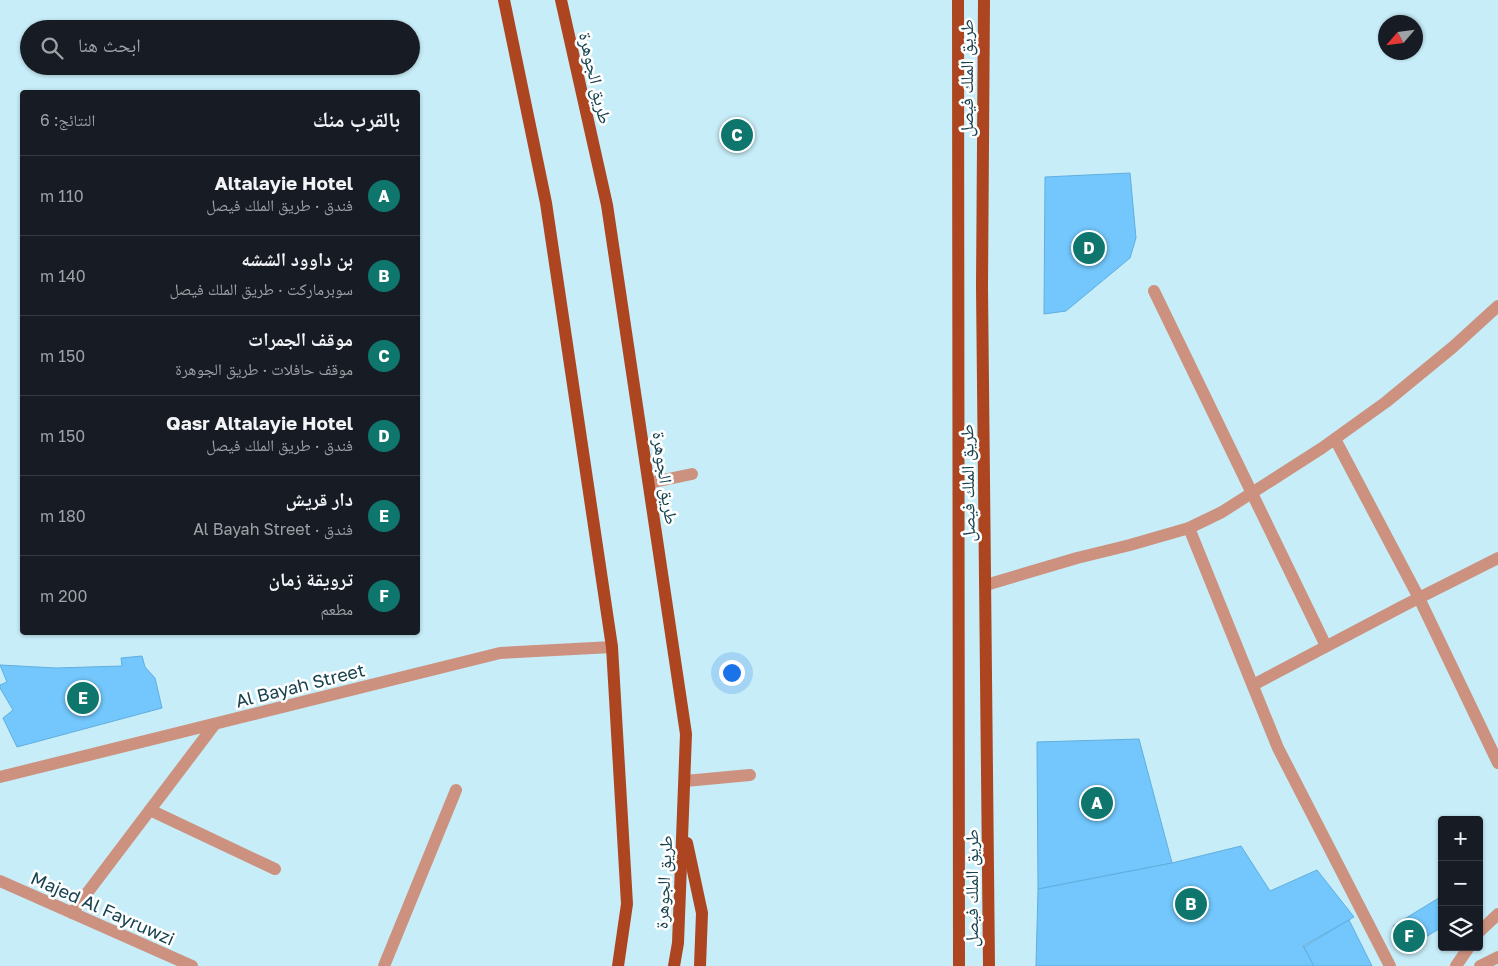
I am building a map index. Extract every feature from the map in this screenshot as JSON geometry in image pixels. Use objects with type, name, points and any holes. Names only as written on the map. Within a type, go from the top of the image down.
[{"type":"main road","points":[[504,0],[546,203],[612,647],[627,904],[618,966]]},
{"type":"main road","name":"طريق الجوهرة","points":[[561,0],[607,205],[686,734],[678,943],[674,966]]},
{"type":"main road","name":"طريق الملك فيصل","points":[[958,0],[958,966]]},
{"type":"main road","name":"طريق الملك فيصل","points":[[984,0],[982,287],[989,966]]},
{"type":"main road","points":[[683,825],[702,912],[700,966]]},
{"type":"street","points":[[1154,291],[1326,646]]},
{"type":"street","points":[[986,585],[1189,528],[1222,512],[1335,439],[1386,402],[1498,306]]},
{"type":"street","points":[[1335,439],[1419,598],[1498,763]]},
{"type":"street","points":[[649,483],[692,474]]},
{"type":"street","points":[[1189,528],[1278,748],[1390,966]]},
{"type":"street","points":[[1253,685],[1498,558]]},
{"type":"street","name":"Al Bayah Street","points":[[0,777],[500,653],[612,647]]},
{"type":"street","points":[[72,913],[215,724]]},
{"type":"street","points":[[685,781],[750,775]]},
{"type":"street","points":[[384,966],[456,790]]},
{"type":"street","points":[[150,810],[275,869]]},
{"type":"street","name":"Majed Al Fayruwzi","points":[[0,881],[192,966]]},
{"type":"street","points":[[1483,928],[1498,914]]},
{"type":"street","points":[[1456,966],[1466,951]]},
{"type":"street","points":[[1480,966],[1498,957]]},
{"type":"building","points":[[1130,173],[1136,238],[1130,258],[1066,311],[1044,314],[1045,177]]},
{"type":"building","points":[[142,656],[145,667],[155,678],[162,708],[17,747],[3,718],[13,710],[0,688],[0,685],[7,682],[0,665],[56,668],[122,666],[121,658]]},
{"type":"building","points":[[1139,739],[1172,863],[1038,889],[1037,742]]},
{"type":"building","points":[[1241,846],[1270,891],[1317,870],[1354,917],[1303,946],[1314,966],[1036,966],[1038,889],[1172,863]]},
{"type":"building","points":[[1438,898],[1438,929],[1406,949],[1393,926]]},
{"type":"building","points":[[1349,920],[1372,966],[1314,966],[1304,947]]},
{"type":"place","name":"موقف الجمرات","points":[[737,135]]},
{"type":"place","name":"Qasr Altalayie Hotel","points":[[1089,248]]},
{"type":"place","name":"دار قريش","points":[[83,698]]},
{"type":"place","name":"Altalayie Hotel","points":[[1097,803]]},
{"type":"place","name":"بن داوود الششه","points":[[1191,904]]},
{"type":"place","name":"ترويقة زمان","points":[[1409,936]]}]
